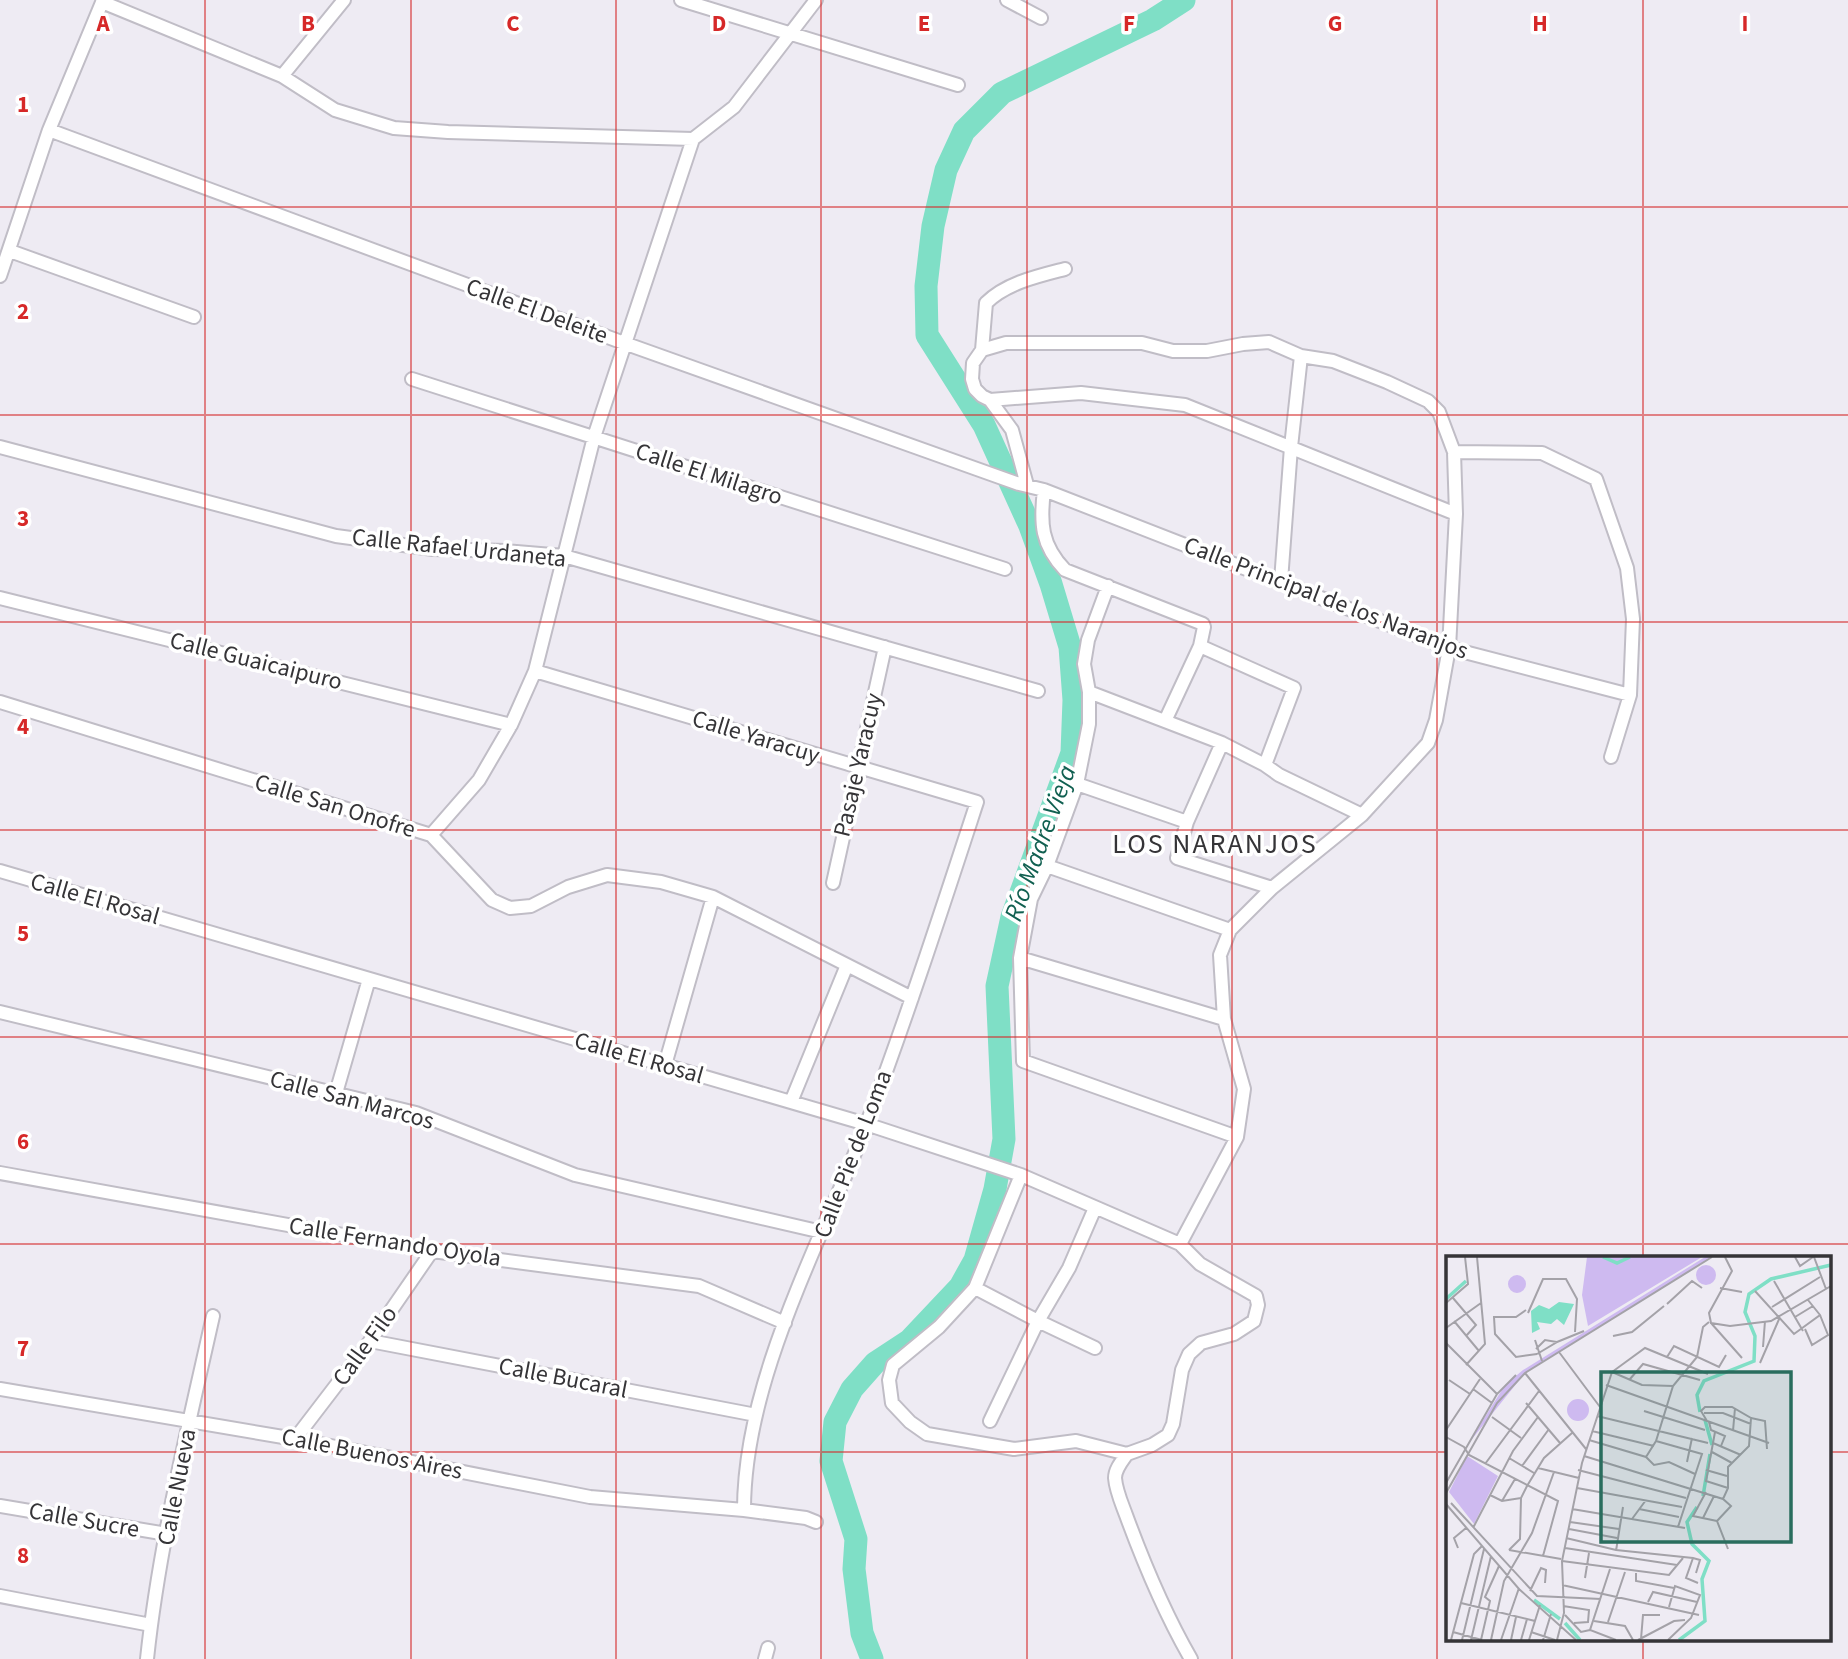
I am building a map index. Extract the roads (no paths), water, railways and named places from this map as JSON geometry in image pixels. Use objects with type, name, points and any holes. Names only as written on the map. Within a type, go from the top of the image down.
[{"type":"street","points":[[282,76],[344,0]]},
{"type":"street","points":[[681,0],[958,85]]},
{"type":"street","points":[[431,835],[479,780],[511,725],[535,671],[594,437],[693,139],[734,107],[816,0]]},
{"type":"street","points":[[1007,0],[1041,19]]},
{"type":"street","points":[[0,276],[49,130],[103,1],[282,76],[335,110],[394,128],[693,139]]},
{"type":"street","name":"Calle El Deleite","points":[[49,130],[624,342],[1023,484]]},
{"type":"street","points":[[10,251],[194,317]]},
{"type":"street","points":[[1023,484],[1012,430],[990,400],[975,389],[972,379],[973,363],[982,350],[986,303],[1024,280],[1065,269]]},
{"type":"street","points":[[982,350],[1006,342],[1142,343],[1173,351],[1207,351],[1269,342],[1301,356],[1333,361],[1428,401],[1439,412],[1454,452],[1456,514],[1449,648],[1436,720],[1428,743],[1362,815],[1272,888],[1230,930],[1220,955],[1224,1019],[1244,1089],[1237,1137],[1180,1244]]},
{"type":"street","points":[[1282,581],[1291,447],[1301,356]]},
{"type":"street","name":"Calle El Milagro","points":[[412,379],[1005,569]]},
{"type":"street","points":[[990,400],[1081,393],[1185,405],[1456,514]]},
{"type":"street","name":"Calle Rafael Urdaneta","points":[[0,447],[336,536],[433,549],[564,556],[1038,691]]},
{"type":"street","points":[[1454,452],[1542,453],[1596,479],[1627,568],[1633,619],[1630,695],[1611,757]]},
{"type":"street","name":"Calle Principal de los Naranjos","points":[[1023,484],[1282,581],[1449,648],[1630,695]]},
{"type":"street","points":[[1044,490],[1041,518],[1050,555],[1065,570],[1201,622],[1204,627],[1199,646],[1165,721]]},
{"type":"street","points":[[1108,586],[1088,640],[1084,664],[1089,692],[1089,724],[1077,784],[1047,866],[1031,899],[1020,958],[1023,1061],[1237,1137]]},
{"type":"street","name":"Calle Guaicaipuro","points":[[0,598],[511,725]]},
{"type":"street","points":[[1199,646],[1294,688],[1265,765]]},
{"type":"street","name":"Pasaje Yaracuy","points":[[833,883],[885,648]]},
{"type":"street","name":"Calle Yaracuy","points":[[535,671],[977,802]]},
{"type":"street","points":[[1089,692],[1222,743],[1279,775],[1362,815]]},
{"type":"street","name":"Calle San Onofre","points":[[0,702],[431,835],[492,900],[510,908],[531,906],[568,887],[607,875],[661,882],[713,897],[912,998]]},
{"type":"street","points":[[1222,743],[1187,822],[1177,858],[1272,888]]},
{"type":"street","points":[[1077,784],[1187,822]]},
{"type":"street","name":"Calle Pie de Loma","points":[[744,1510],[744,1492],[756,1415],[785,1323],[866,1124],[912,998],[977,802]]},
{"type":"street","points":[[1047,866],[1230,930]]},
{"type":"street","name":"Calle El Rosal","points":[[0,871],[866,1124],[1021,1175],[1180,1244],[1199,1264],[1256,1296],[1258,1305],[1254,1321],[1234,1334],[1201,1343],[1189,1354],[1182,1370],[1173,1424],[1168,1435],[1152,1445],[1127,1454]]},
{"type":"street","points":[[664,1065],[713,897]]},
{"type":"street","points":[[1020,958],[1224,1019]]},
{"type":"street","points":[[791,1102],[846,965]]},
{"type":"street","points":[[336,1093],[369,979]]},
{"type":"street","name":"Calle San Marcos","points":[[0,1012],[416,1112],[575,1175],[822,1233]]},
{"type":"street","name":"Calle Fernando Oyola","points":[[0,1173],[432,1251],[699,1286],[785,1323]]},
{"type":"street","points":[[1021,1175],[975,1288],[939,1327],[893,1365],[889,1380],[892,1403],[910,1422],[928,1434],[1014,1449],[1076,1441],[1127,1454],[1117,1469],[1115,1478],[1119,1494],[1137,1544],[1178,1637],[1191,1659]]},
{"type":"street","points":[[990,1421],[1038,1321],[1069,1268],[1095,1208]]},
{"type":"street","name":"Calle Filo","points":[[295,1439],[370,1341],[432,1251]]},
{"type":"street","points":[[975,1288],[1094,1348]]},
{"type":"street","name":"Calle Nueva","points":[[147,1659],[167,1534],[212,1316]]},
{"type":"street","name":"Calle Bucaral","points":[[370,1341],[756,1415]]},
{"type":"street","name":"Calle Buenos Aires","points":[[0,1389],[295,1439],[590,1497],[744,1510],[806,1518],[816,1522]]},
{"type":"street","name":"Calle Sucre","points":[[0,1506],[167,1534]]},
{"type":"street","points":[[0,1596],[151,1625]]},
{"type":"waterway","name":"Río Madre Vieja","points":[[872,1659],[862,1633],[854,1569],[856,1539],[831,1461],[835,1422],[852,1389],[875,1363],[910,1340],[960,1287],[975,1260],[995,1189],[1004,1139],[997,986],[1012,917],[1072,753],[1074,700],[1070,647],[1051,584],[1030,526],[984,425],[927,335],[926,286],[933,226],[946,170],[964,131],[1002,93],[1153,20],[1184,0]]},
{"type":"district","name":"LOS NARANJOS","points":[[1215,844]]}]
